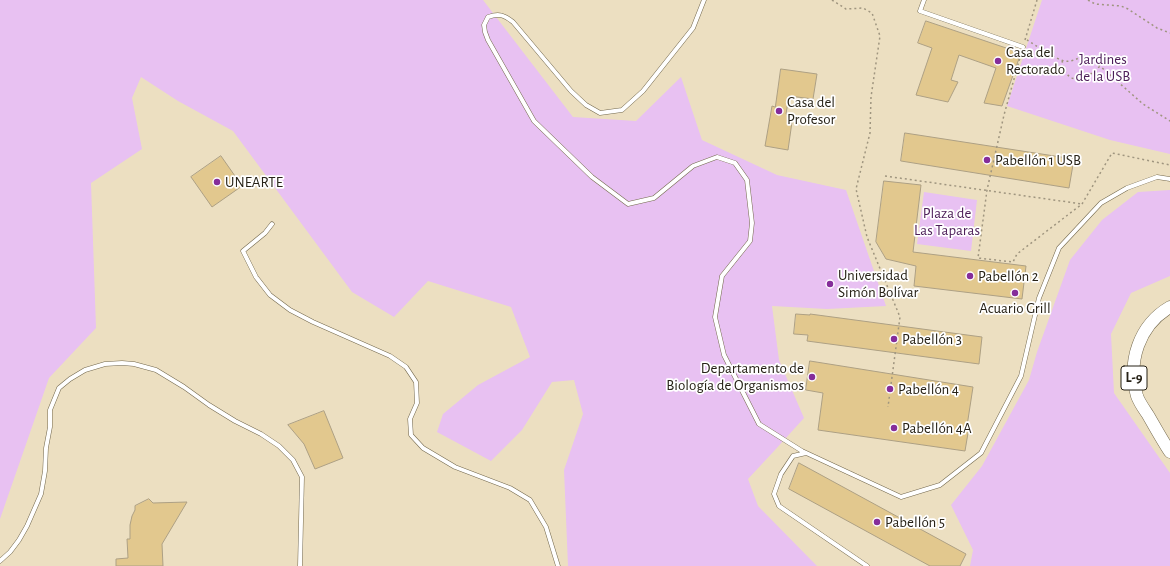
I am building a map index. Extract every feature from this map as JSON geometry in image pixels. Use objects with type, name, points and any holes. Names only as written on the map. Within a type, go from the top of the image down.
[{"type":"main road","name":"L-9","points":[[1170,307],[1156,316],[1142,336],[1136,349],[1133,364],[1134,383],[1138,398],[1170,452]]},
{"type":"lane","points":[[704,0],[693,28],[643,91],[622,110],[600,113],[586,105],[571,91],[513,22],[505,16],[496,15],[488,17],[484,25],[485,32],[494,53],[534,120],[592,177],[628,204],[654,198],[693,166],[717,157],[735,162],[748,180],[752,223],[750,241],[722,276],[715,317],[724,355],[759,424],[807,453],[901,497],[940,485],[981,452],[1020,376],[1039,298],[1059,248],[1101,203],[1127,188],[1157,177],[1170,179]]},
{"type":"lane","points":[[924,0],[920,11],[1023,47]]},
{"type":"lane","points":[[272,224],[266,233],[243,251],[256,277],[270,295],[290,310],[313,322],[390,356],[406,367],[416,382],[417,403],[410,419],[411,435],[423,448],[455,467],[510,488],[530,500],[546,527],[558,566]]},
{"type":"lane","points":[[0,561],[10,552],[19,540],[41,494],[50,427],[50,410],[59,388],[85,370],[106,364],[122,363],[134,364],[156,370],[184,386],[209,405],[235,421],[267,438],[279,446],[293,460],[302,477],[300,566]]},
{"type":"lane","points":[[807,453],[794,456],[780,474],[774,494],[779,506],[867,566]]},
{"type":"path","points":[[832,0],[846,10],[862,8],[872,13],[880,36],[871,97],[870,133],[856,189],[868,237],[900,317],[888,407]]},
{"type":"path","points":[[1037,0],[1025,40],[1062,61],[1071,62],[1081,57],[1092,59],[1143,104],[1170,121]]},
{"type":"path","points":[[1088,0],[1095,4],[1121,6],[1157,28],[1170,33]]},
{"type":"path","points":[[1023,47],[1004,115],[987,190],[978,258],[1013,262],[1017,254],[1082,204],[1112,153],[1170,165]]},
{"type":"path","points":[[1062,61],[1066,73],[1078,79],[1088,77],[1100,66]]},
{"type":"path","points":[[885,176],[1082,204]]},
{"type":"green space","points":[[0,0],[483,0],[573,117],[636,121],[681,77],[702,140],[777,175],[846,190],[886,306],[827,309],[772,306],[779,360],[804,418],[748,479],[758,506],[817,566],[568,566],[564,470],[583,414],[574,380],[552,382],[522,430],[491,461],[437,432],[443,414],[478,385],[530,357],[511,307],[428,281],[394,317],[352,292],[233,131],[178,101],[141,77],[132,98],[142,149],[91,183],[96,328],[49,378],[0,519]]},
{"type":"green space","name":"Jardines de la USB","points":[[1042,0],[1170,0],[1170,154],[1110,140],[1007,106]]},
{"type":"green space","points":[[1170,190],[1170,276],[1131,293],[1111,334],[1114,393],[1170,473],[1170,566],[970,566],[973,550],[951,505],[982,466],[1029,380],[1037,352],[1070,260],[1102,220],[1138,192]]},
{"type":"green space","name":"Plaza de Las Taparas","points":[[924,192],[977,200],[971,251],[917,244]]},
{"type":"building","name":"Casa del Rectorado","points":[[926,21],[1021,53],[1002,106],[984,103],[996,68],[959,55],[951,80],[958,82],[948,102],[916,95],[932,48],[918,43]]},
{"type":"building","name":"Casa del Profesor","points":[[781,69],[817,74],[813,99],[789,96],[786,114],[793,115],[788,150],[765,146],[772,106],[775,107]]},
{"type":"building","name":"Pabellón 1 USB","points":[[905,133],[1074,159],[1069,188],[901,161]]},
{"type":"building","name":"UNEARTE","points":[[221,156],[242,186],[212,207],[191,177]]},
{"type":"building","points":[[884,181],[921,185],[913,252],[1026,266],[1022,299],[914,286],[916,266],[886,259],[876,242]]},
{"type":"building","name":"Pabellón 3","points":[[796,314],[810,314],[982,337],[979,364],[807,341],[808,335],[794,334]]},
{"type":"building","points":[[810,361],[973,387],[965,451],[818,430],[823,393],[806,390]]},
{"type":"building","points":[[324,411],[343,458],[315,469],[304,444],[288,425]]},
{"type":"building","name":"Pabellón 5","points":[[799,463],[966,554],[960,566],[930,566],[789,489]]},
{"type":"building","points":[[149,499],[153,503],[187,502],[162,544],[163,566],[116,566],[116,559],[128,558],[127,539],[130,539],[130,525],[135,506]]},
{"type":"place","name":"Casa del Rectorado","points":[[998,61]]},
{"type":"place","name":"Casa del Profesor","points":[[779,111]]},
{"type":"place","name":"Pabellón 1 USB","points":[[987,160]]},
{"type":"place","name":"UNEARTE","points":[[217,182]]},
{"type":"place","name":"Pabellón 2","points":[[970,276]]},
{"type":"place","name":"Universidad Simón Bolívar","points":[[830,284]]},
{"type":"place","name":"Acuario Grill","points":[[1015,293]]},
{"type":"place","name":"Pabellón 3","points":[[894,339]]},
{"type":"place","name":"Departamento de Biología de Organismos","points":[[812,377]]},
{"type":"place","name":"Pabellón 4","points":[[890,389]]},
{"type":"place","name":"Pabellón 4A","points":[[894,428]]},
{"type":"place","name":"Pabellón 5","points":[[877,522]]}]
